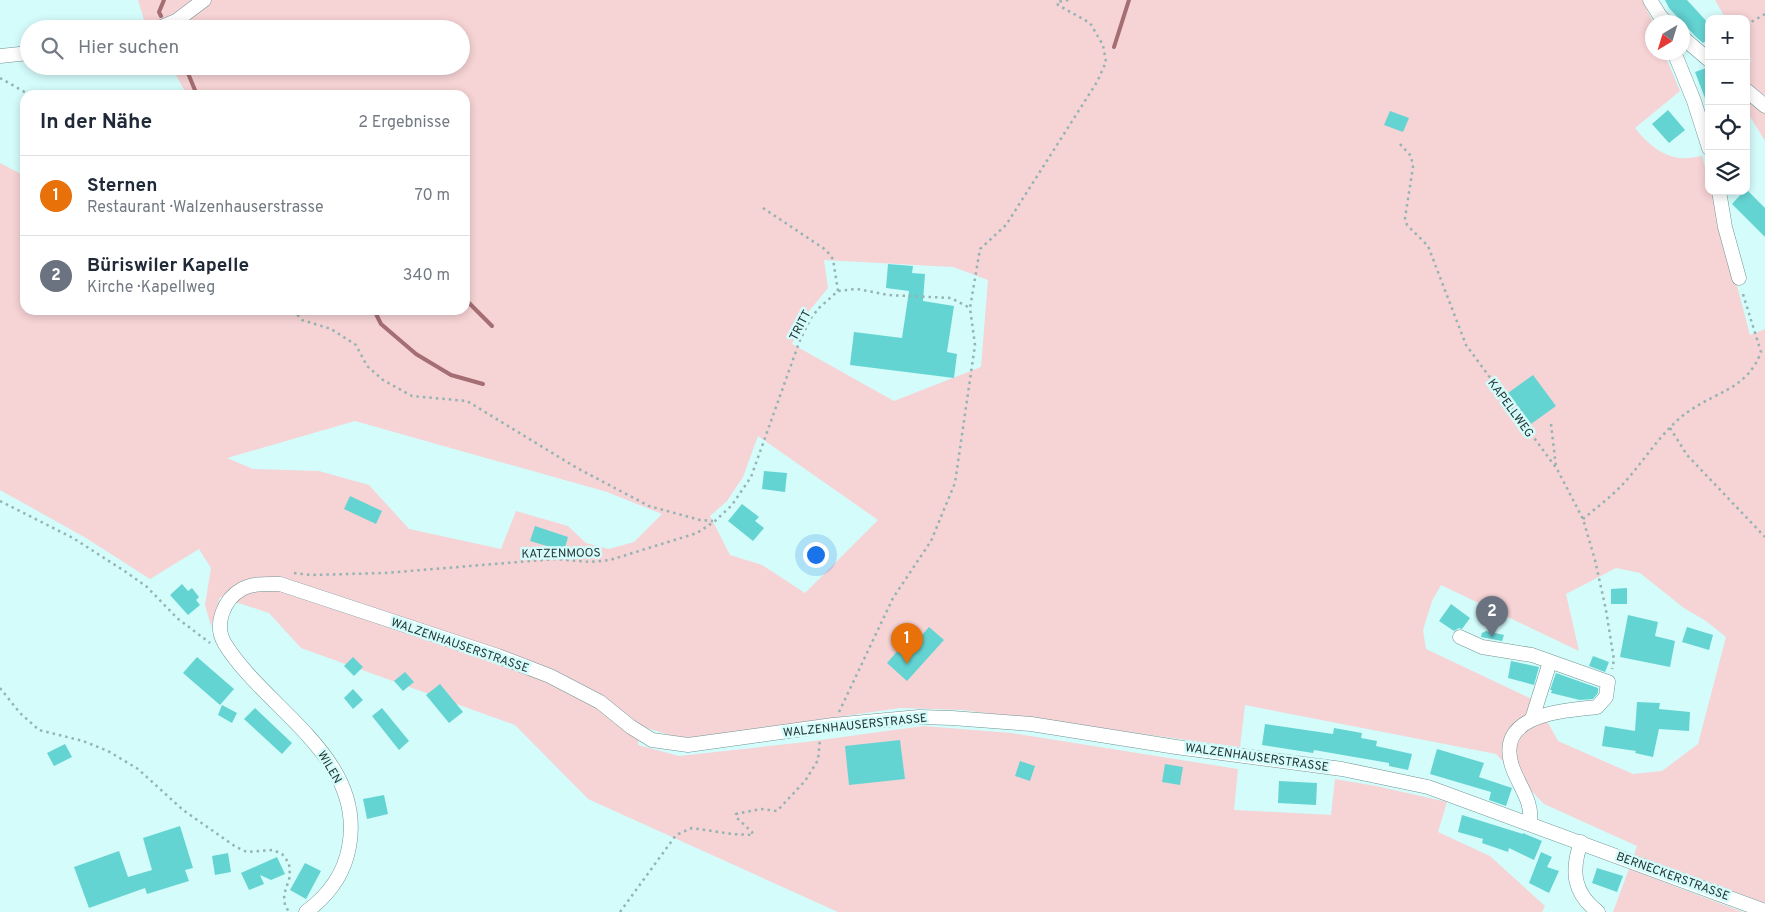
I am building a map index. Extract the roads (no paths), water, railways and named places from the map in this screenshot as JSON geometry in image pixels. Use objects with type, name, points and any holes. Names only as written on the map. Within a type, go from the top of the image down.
[{"type":"street","points":[[179,20],[204,0]]},
{"type":"street","points":[[1650,0],[1660,15]]},
{"type":"street","points":[[1690,44],[1705,57]]},
{"type":"street","points":[[0,56],[20,54]]},
{"type":"street","points":[[1677,60],[1694,101],[1705,135]]},
{"type":"street","points":[[1750,93],[1765,106]]},
{"type":"street","points":[[1720,195],[1725,227],[1739,278]]},
{"type":"street","name":"WALZENHAUSERSTRASSE","points":[[219,645],[221,615],[229,599],[243,589],[257,584],[280,584],[498,656],[550,676],[600,702],[631,727],[652,740],[688,745],[826,726],[919,717],[983,719],[1031,724],[1352,771],[1428,787],[1580,842]]},
{"type":"street","points":[[1460,637],[1482,647],[1532,655],[1608,682],[1606,697],[1597,707],[1553,712],[1532,719],[1516,731],[1511,739],[1512,766],[1530,804],[1530,824]]},
{"type":"street","name":"WILEN","points":[[219,645],[301,727],[319,748],[336,775],[346,796],[351,819],[351,839],[346,864],[334,885],[318,903],[306,912]]},
{"type":"street","points":[[1532,719],[1550,662]]},
{"type":"street","points":[[1580,842],[1575,870],[1578,889],[1589,905],[1598,912]]},
{"type":"street","name":"BERNECKERSTRASSE","points":[[1580,842],[1765,910]]},
{"type":"waterway","points":[[161,16],[159,12],[164,0]]},
{"type":"waterway","points":[[1114,47],[1129,0]]},
{"type":"waterway","points":[[189,75],[195,90]]},
{"type":"waterway","points":[[470,304],[492,326]]},
{"type":"waterway","points":[[376,315],[381,324],[416,354],[451,375],[483,384]]},
{"type":"place","name":"Büriswiler Kapelle","points":[[1492,637]]},
{"type":"place","name":"Sternen","points":[[907,664]]}]
